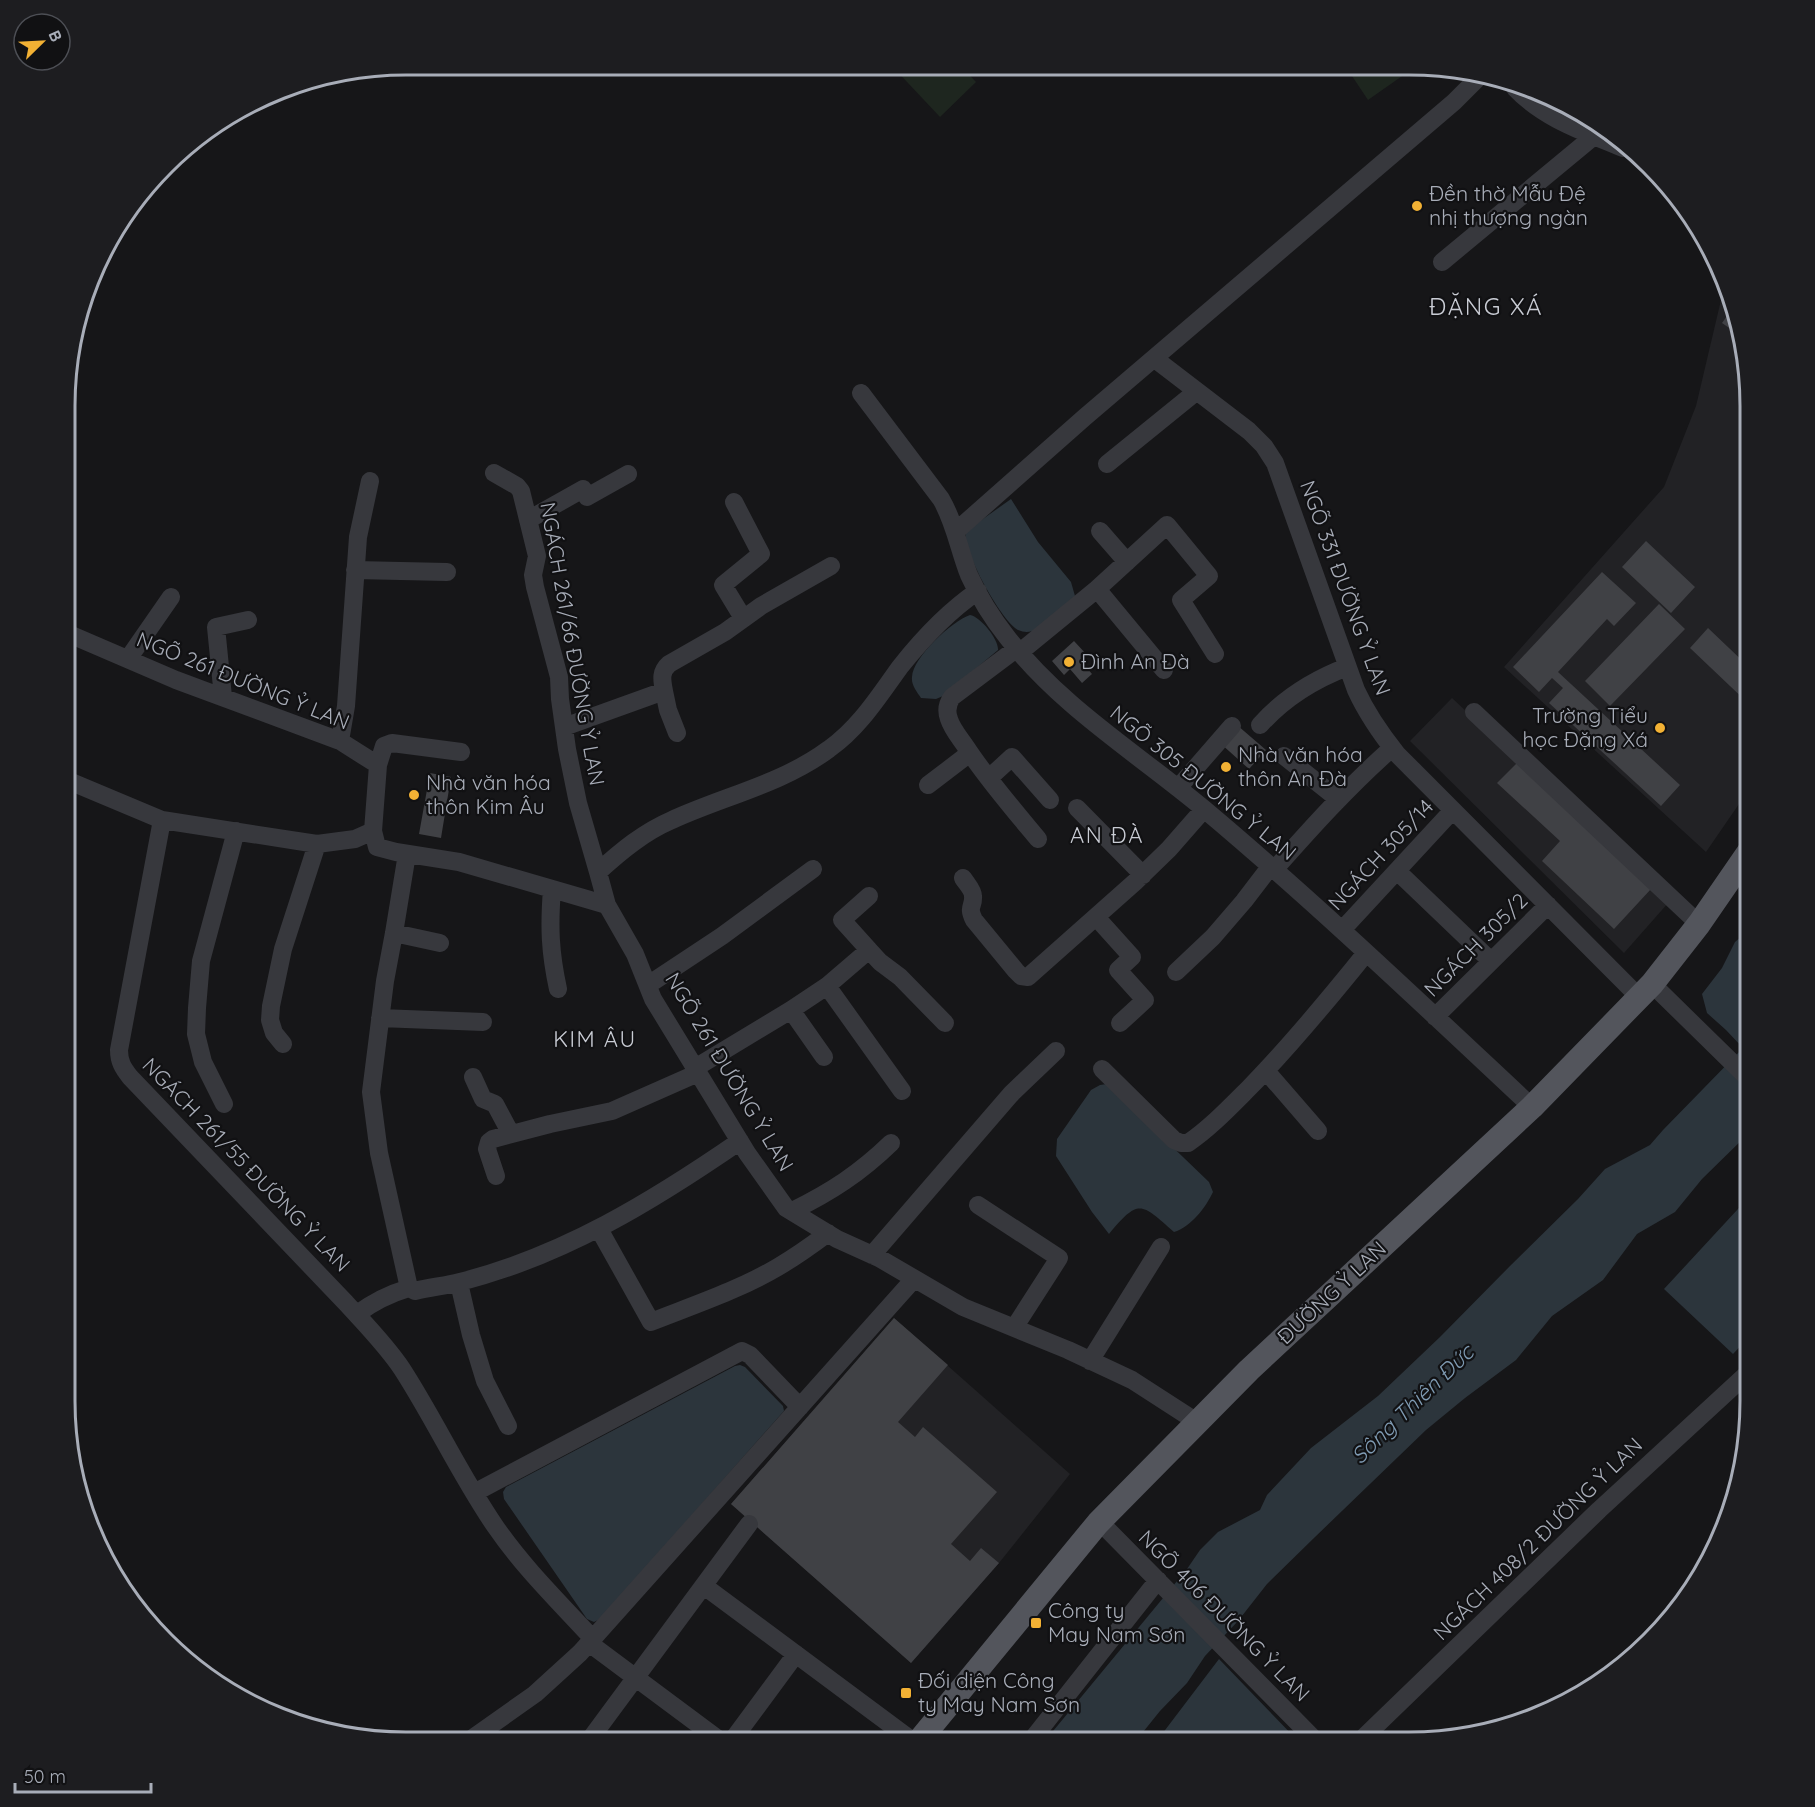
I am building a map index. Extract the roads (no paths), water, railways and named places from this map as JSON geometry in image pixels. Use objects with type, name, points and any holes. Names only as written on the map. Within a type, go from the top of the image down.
[{"type":"main road","name":"ĐƯỜNG Ỷ LAN","points":[[924,1732],[1099,1521],[1249,1370],[1532,1107],[1645,990],[1699,924],[1740,865]]},
{"type":"street","points":[[955,532],[1454,102],[1475,81]]},
{"type":"street","points":[[1525,96],[1556,119],[1609,142]]},
{"type":"street","points":[[1442,262],[1594,136]]},
{"type":"street","name":"NGÕ 331 ĐƯỜNG Ỷ LAN","points":[[1155,359],[1249,431],[1264,446],[1275,463],[1347,667],[1367,714],[1392,748],[1548,905],[1645,990],[1702,1033],[1740,1070]]},
{"type":"street","points":[[1107,464],[1197,391]]},
{"type":"street","name":"NGÕ 305 ĐƯỜNG Ỷ LAN","points":[[861,393],[941,499],[951,518],[969,575],[994,619],[1018,651],[1081,713],[1204,809],[1342,930],[1532,1107]]},
{"type":"street","name":"NGÁCH 261/66 ĐƯỜNG Ỷ LAN","points":[[494,473],[517,486],[521,491],[537,556],[533,575],[535,586],[559,676],[564,727],[578,803],[607,905]]},
{"type":"street","points":[[528,520],[583,489],[587,496],[628,474]]},
{"type":"street","points":[[340,741],[346,706],[358,537],[370,481]]},
{"type":"street","points":[[734,502],[761,554],[723,585],[743,618]]},
{"type":"street","points":[[1038,839],[970,753],[949,719],[948,703],[952,697],[1018,651],[1097,589],[1167,525],[1209,576],[1181,600],[1215,654]]},
{"type":"street","points":[[1100,531],[1127,562]]},
{"type":"street","points":[[677,733],[664,691],[662,676],[664,669],[725,633],[760,606],[831,566]]},
{"type":"street","points":[[355,570],[447,572]]},
{"type":"street","points":[[1097,589],[1164,670]]},
{"type":"street","points":[[598,872],[632,843],[659,826],[783,777],[829,749],[855,727],[901,666],[937,624],[950,611],[978,591]]},
{"type":"street","points":[[128,659],[171,597]]},
{"type":"street","points":[[223,697],[216,627],[248,621]]},
{"type":"street","name":"NGÕ 261 ĐƯỜNG Ỷ LAN","points":[[75,637],[223,697],[340,741],[378,765]]},
{"type":"street","points":[[1260,725],[1273,711],[1302,688],[1347,667]]},
{"type":"street","points":[[564,727],[664,691]]},
{"type":"street","points":[[1474,712],[1699,924]]},
{"type":"street","points":[[1178,788],[1232,726]]},
{"type":"street","points":[[461,752],[392,743],[384,746],[378,765],[373,831],[377,846],[407,854],[459,862],[607,905]]},
{"type":"street","points":[[1176,972],[1213,938],[1272,868],[1362,774],[1392,748]]},
{"type":"street","points":[[928,785],[970,753]]},
{"type":"street","points":[[1284,756],[1338,799]]},
{"type":"street","points":[[989,778],[1012,758],[1050,800]]},
{"type":"street","points":[[75,784],[162,820],[317,844],[355,838],[373,831]]},
{"type":"street","points":[[1077,808],[1143,875]]},
{"type":"street","points":[[963,878],[972,892],[970,911],[974,920],[1021,976],[1028,977],[1143,875],[1204,809]]},
{"type":"street","name":"NGÁCH 305/14","points":[[1342,930],[1454,810]]},
{"type":"street","name":"NGÁCH 261/55 ĐƯỜNG Ỷ LAN","points":[[162,820],[119,1050],[119,1059],[123,1069],[357,1314],[400,1367],[495,1527],[531,1573],[591,1641],[709,1732]]},
{"type":"street","points":[[224,1104],[203,1062],[196,1034],[197,1008],[201,962],[237,831]]},
{"type":"street","points":[[283,1044],[274,1033],[270,1020],[270,1006],[283,949],[317,844]]},
{"type":"street","points":[[407,854],[385,981],[371,1092],[379,1153],[409,1288]]},
{"type":"street","points":[[648,985],[722,936],[813,869]]},
{"type":"street","points":[[1397,871],[1491,961]]},
{"type":"street","points":[[552,889],[551,955],[558,989]]},
{"type":"street","points":[[869,896],[842,920],[880,962],[900,977],[945,1023]]},
{"type":"street","name":"NGÕ 261 ĐƯỜNG Ỷ LAN","points":[[607,905],[635,954],[653,999],[740,1141],[786,1208],[963,1307],[1132,1380],[1197,1422]]},
{"type":"street","name":"NGÁCH 305/2","points":[[1435,1017],[1548,905]]},
{"type":"street","points":[[1096,917],[1132,957],[1118,970],[1145,1000],[1120,1023]]},
{"type":"street","points":[[394,933],[440,943]]},
{"type":"street","points":[[496,1176],[487,1149],[493,1139],[612,1111],[696,1071],[827,986],[869,950]]},
{"type":"street","points":[[1102,1069],[1174,1140],[1188,1143],[1217,1120],[1266,1071],[1366,953]]},
{"type":"street","points":[[827,986],[902,1091]]},
{"type":"street","points":[[791,1010],[824,1057]]},
{"type":"street","points":[[380,1018],[483,1022]]},
{"type":"street","points":[[872,1255],[1012,1093],[1056,1051]]},
{"type":"street","points":[[1266,1071],[1318,1131]]},
{"type":"street","points":[[473,1077],[483,1099],[495,1104],[511,1134]]},
{"type":"street","points":[[357,1314],[373,1302],[390,1294],[409,1288],[415,1291],[459,1283],[573,1242],[674,1186],[740,1141]]},
{"type":"street","points":[[792,1211],[846,1182],[891,1143]]},
{"type":"street","points":[[978,1205],[1059,1258],[1014,1328]]},
{"type":"street","points":[[599,1229],[651,1322],[719,1296],[777,1268],[828,1233]]},
{"type":"street","points":[[1090,1360],[1161,1247]]},
{"type":"street","points":[[481,1732],[535,1694],[591,1641],[914,1279]]},
{"type":"street","points":[[459,1283],[485,1381],[508,1426]]},
{"type":"street","points":[[474,1492],[742,1351],[750,1355],[800,1407]]},
{"type":"street","name":"NGÁCH 408/2 ĐƯỜNG Ỷ LAN","points":[[1369,1732],[1599,1510],[1740,1380]]},
{"type":"street","name":"NGÕ 406 ĐƯỜNG Ỷ LAN","points":[[1099,1521],[1307,1732]]},
{"type":"street","points":[[595,1732],[749,1524]]},
{"type":"street","points":[[1038,1732],[1158,1580]]},
{"type":"street","points":[[704,1586],[902,1732]]},
{"type":"street","points":[[738,1732],[796,1654]]},
{"type":"water","points":[[1011,499],[1038,542],[1071,582],[1075,596],[1037,630],[1030,632],[1018,630],[1002,614],[976,568],[966,540],[966,531]]},
{"type":"water","points":[[970,615],[979,620],[988,630],[996,641],[998,650],[943,696],[936,699],[921,698],[912,680],[919,660],[953,624]]},
{"type":"water","points":[[1740,938],[1740,1045],[1707,1013],[1702,994],[1722,968],[1735,942]]},
{"type":"water","name":"Sông Thiên Đức","points":[[1740,1051],[1740,1142],[1702,1179],[1675,1212],[1637,1234],[1603,1280],[1552,1316],[1516,1360],[1426,1430],[1267,1584],[1238,1621],[1205,1656],[1187,1683],[1143,1732],[1052,1732],[1187,1569],[1200,1550],[1218,1532],[1260,1510],[1267,1495],[1311,1448],[1378,1396],[1578,1199],[1605,1169],[1650,1145]]},
{"type":"water","points":[[1107,1084],[1209,1182],[1213,1192],[1210,1198],[1197,1216],[1186,1226],[1174,1232],[1147,1210],[1140,1209],[1127,1214],[1109,1234],[1056,1156],[1057,1139],[1091,1090]]},
{"type":"water","points":[[1740,1207],[1740,1347],[1733,1354],[1664,1289]]},
{"type":"water","points":[[740,1365],[745,1367],[783,1406],[784,1411],[600,1619],[594,1622],[587,1619],[504,1499],[503,1492],[506,1487]]},
{"type":"water","points":[[1219,1659],[1289,1732],[1164,1732]]},
{"type":"place","name":"Đền thờ Mẫu Đệ nhị thượng ngàn","points":[[1417,206]]},
{"type":"place","name":"Đình An Đà","points":[[1069,662]]},
{"type":"place","name":"Trường Tiểu học Đặng Xá","points":[[1660,728]]},
{"type":"place","name":"Nhà văn hóa thôn An Đà","points":[[1226,767]]},
{"type":"place","name":"Nhà văn hóa thôn Kim Âu","points":[[414,795]]},
{"type":"place","name":"Công ty May Nam Sơn","points":[[1036,1623]]},
{"type":"place","name":"Đối diện Công ty May Nam Sơn","points":[[906,1693]]},
{"type":"district","name":"ĐẶNG XÁ","points":[[1486,307]]},
{"type":"district","name":"AN ĐÀ","points":[[1107,835]]},
{"type":"district","name":"KIM ÂU","points":[[595,1039]]}]
